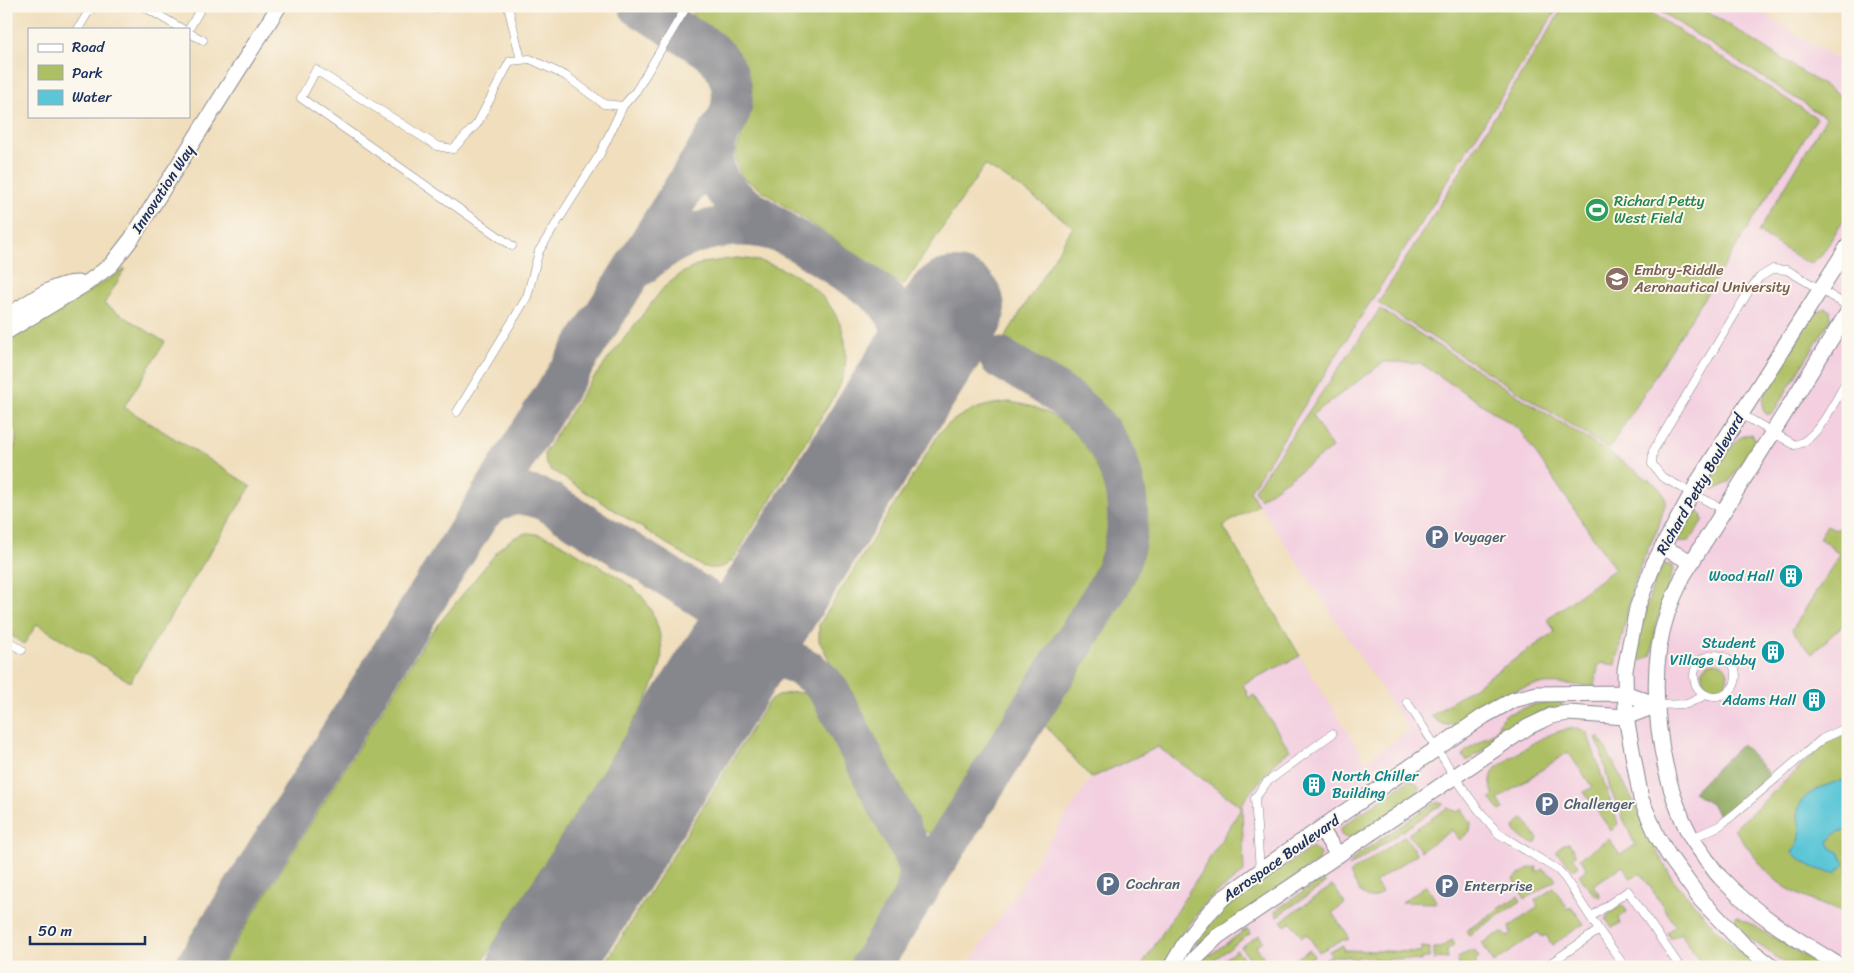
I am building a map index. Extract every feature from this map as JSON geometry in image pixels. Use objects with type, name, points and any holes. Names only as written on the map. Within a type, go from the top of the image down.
[{"type":"street","name":"Innovation Way","points":[[6,332],[87,283],[111,264],[132,238],[279,6]]},
{"type":"street","name":"Richard Petty Boulevard","points":[[1773,967],[1744,945],[1701,900],[1668,856],[1657,836],[1641,799],[1626,717],[1626,654],[1637,608],[1662,547],[1691,494],[1848,246]]},
{"type":"street","points":[[6,317],[49,291],[71,283],[87,283]]},
{"type":"street","name":"Richard Petty Boulevard","points":[[1842,967],[1762,917],[1718,876],[1692,838],[1682,817],[1668,777],[1658,726],[1657,705],[1660,644],[1666,615],[1683,576],[1848,312]]},
{"type":"street","points":[[1662,547],[1692,562]]},
{"type":"street","name":"Aerospace Boulevard","points":[[1171,967],[1186,941],[1222,899],[1437,748],[1484,716],[1513,700],[1537,694],[1625,693],[1657,705]]},
{"type":"street","name":"Aerospace Boulevard","points":[[1188,967],[1196,956],[1218,936],[1528,727],[1550,716],[1568,713],[1626,717],[1657,705]]},
{"type":"street","points":[[1321,829],[1338,855]]},
{"type":"lane","points":[[79,28],[92,6]]},
{"type":"lane","points":[[143,6],[180,28]]},
{"type":"lane","points":[[190,28],[202,6]]},
{"type":"lane","points":[[508,6],[521,60]]},
{"type":"lane","points":[[457,412],[527,297],[539,251],[600,154],[623,106],[636,91],[687,6]]},
{"type":"lane","points":[[190,34],[203,40]]},
{"type":"lane","points":[[512,246],[300,98],[318,71],[437,146],[453,149],[477,124],[510,61],[530,59],[566,76],[604,104],[623,106]]},
{"type":"lane","points":[[1724,510],[1662,477],[1652,464],[1653,450],[1750,289],[1760,277],[1773,270],[1787,270],[1848,306]]},
{"type":"lane","points":[[1741,414],[1795,445],[1802,443],[1813,435],[1848,379]]},
{"type":"lane","points":[[6,640],[22,650]]},
{"type":"lane","points":[[1712,654],[1725,656],[1735,667],[1736,682],[1733,689],[1721,697],[1713,698],[1706,695],[1700,691],[1694,679],[1696,666],[1705,656],[1712,654]]},
{"type":"lane","name":"Aerospace Boulevard","points":[[1657,705],[1687,704],[1706,695]]},
{"type":"lane","points":[[1407,702],[1486,820],[1499,834],[1558,870],[1625,967]]},
{"type":"lane","points":[[1692,838],[1719,826],[1822,739],[1848,727]]},
{"type":"lane","points":[[1260,871],[1255,798],[1268,782],[1332,734]]},
{"type":"lane","points":[[1591,916],[1628,891],[1680,967]]},
{"type":"lane","points":[[1545,967],[1599,930]]},
{"type":"shaded area","name":"Embry-Riddle Aeronautical University","points":[[1559,6],[1751,6],[1848,66],[1848,967],[980,967],[971,961],[1091,778],[1251,704],[1243,684],[1300,656],[1366,761],[1409,730],[1250,491]]},
{"type":"green space","points":[[697,6],[1559,6],[1250,491],[1258,505],[1223,526],[1300,656],[1243,684],[1249,698],[1254,695],[1290,750],[1277,760],[1245,799],[1242,806],[1244,872],[1208,900],[1176,942],[1165,967],[1141,967],[1242,807],[1158,747],[1091,778],[1042,722],[1067,692],[1120,606],[1145,535],[1141,478],[1117,430],[1082,387],[1002,342],[1073,227],[1027,192],[985,165],[903,286],[742,177],[737,164],[736,153],[750,111],[751,93],[748,78],[732,51],[705,29],[689,19]]},
{"type":"green space","name":"Richard Petty West Field","points":[[1564,6],[1640,6],[1817,118],[1609,449],[1378,303]]},
{"type":"green space","points":[[1652,6],[1699,6],[1848,101],[1848,212],[1821,256],[1811,263],[1802,260],[1758,232],[1826,118]]},
{"type":"green space","points":[[737,258],[762,262],[785,270],[807,283],[824,299],[837,318],[845,340],[845,364],[838,390],[736,555],[729,563],[722,567],[708,568],[703,567],[550,469],[546,464],[544,454],[585,389],[664,287],[682,273],[702,263]]},
{"type":"green space","points":[[125,269],[104,304],[165,342],[124,407],[251,486],[130,682],[37,624],[24,644],[6,632],[6,462],[12,453],[16,439],[6,397],[6,341]]},
{"type":"green space","points":[[1825,308],[1830,310],[1831,319],[1774,411],[1766,414],[1763,410],[1763,398],[1811,318],[1817,311]]},
{"type":"green space","points":[[1380,309],[1611,454],[1655,484],[1663,493],[1666,501],[1658,528],[1641,564],[1632,589],[1616,665],[1601,663],[1598,667],[1594,687],[1544,684],[1520,689],[1498,698],[1454,725],[1443,724],[1431,716],[1555,632],[1547,619],[1615,569],[1519,429],[1420,363],[1384,362],[1312,415],[1332,448],[1260,499],[1254,490]]},
{"type":"green space","points":[[1010,402],[1039,409],[1059,420],[1073,431],[1094,462],[1101,479],[1108,515],[1107,533],[1094,571],[1028,690],[942,826],[928,833],[915,825],[819,641],[819,625],[940,432],[955,419],[972,410]]},
{"type":"green space","points":[[1752,434],[1755,438],[1754,443],[1729,482],[1715,490],[1713,483],[1715,476],[1727,453],[1741,437]]},
{"type":"green space","points":[[1696,511],[1701,514],[1703,521],[1690,539],[1683,543],[1678,542],[1676,536],[1689,514]]},
{"type":"green space","points":[[1848,511],[1848,620],[1812,654],[1792,630],[1840,554],[1819,538],[1827,525],[1837,530]]},
{"type":"green space","points":[[526,533],[542,535],[557,541],[626,582],[638,593],[651,610],[659,631],[662,652],[661,662],[656,679],[644,705],[479,967],[220,967],[428,637],[501,547],[513,538]]},
{"type":"green space","points":[[1665,564],[1672,566],[1673,570],[1658,618],[1651,656],[1641,661],[1637,653],[1644,619],[1651,591],[1660,569]]},
{"type":"green space","points":[[1715,662],[1724,666],[1728,675],[1724,684],[1715,688],[1706,684],[1702,675],[1706,666]]},
{"type":"green space","points":[[795,692],[808,694],[821,704],[904,869],[904,881],[900,893],[853,967],[603,967],[769,701],[779,695]]},
{"type":"green space","points":[[1553,701],[1562,702],[1562,707],[1537,713],[1469,760],[1466,760],[1463,756],[1468,749],[1493,733],[1505,715],[1533,705]]},
{"type":"green space","points":[[1577,728],[1587,732],[1618,824],[1611,831],[1584,792],[1592,787],[1568,752],[1498,799],[1504,809],[1500,811],[1490,798],[1494,795],[1490,781],[1496,768],[1544,737]]},
{"type":"green space","points":[[1848,735],[1848,914],[1801,896],[1777,881],[1759,863],[1734,829],[1827,742]]},
{"type":"green space","points":[[1599,736],[1635,804],[1649,838],[1672,878],[1714,927],[1759,967],[1703,967],[1681,933],[1670,938],[1668,932],[1676,926],[1641,873],[1631,879],[1623,866],[1593,885],[1601,896],[1599,897],[1591,891],[1579,875],[1587,869],[1580,858],[1609,839],[1620,855],[1635,845],[1610,789],[1596,738]]},
{"type":"green space","points":[[1742,744],[1769,774],[1761,784],[1721,819],[1712,805],[1693,792]]},
{"type":"green space","points":[[1409,780],[1416,783],[1419,787],[1417,794],[1349,839],[1341,835],[1340,830],[1343,826]]},
{"type":"green space","points":[[1440,802],[1444,803],[1349,867],[1356,856],[1431,805]]},
{"type":"green space","points":[[1447,808],[1458,812],[1462,809],[1471,823],[1470,831],[1460,840],[1452,830],[1421,851],[1408,834]]},
{"type":"green space","points":[[1522,819],[1525,820],[1538,839],[1536,843],[1524,839],[1514,829]]},
{"type":"green space","points":[[1405,836],[1417,854],[1375,882],[1382,892],[1375,897],[1367,898],[1358,888],[1350,873]]},
{"type":"green space","points":[[1569,843],[1576,855],[1573,857],[1579,865],[1574,869],[1557,853],[1564,844]]},
{"type":"green space","points":[[1313,847],[1320,854],[1318,861],[1198,945],[1196,944],[1204,930],[1235,899]]},
{"type":"green space","points":[[1537,867],[1536,871],[1539,872],[1542,869],[1554,876],[1556,880],[1525,899],[1513,879],[1529,868]]},
{"type":"green space","points":[[1318,882],[1326,883],[1277,916],[1276,910]]},
{"type":"green space","points":[[1332,886],[1345,904],[1332,913],[1348,935],[1348,940],[1342,940],[1319,952],[1307,934],[1302,937],[1291,922],[1285,926],[1281,921]]},
{"type":"green space","points":[[1427,886],[1437,903],[1402,902]]},
{"type":"green space","points":[[1554,888],[1568,909],[1572,907],[1584,924],[1552,945],[1546,935],[1542,937],[1538,932],[1494,963],[1482,943],[1502,932],[1507,937],[1511,934],[1509,927],[1538,907],[1535,900]]},
{"type":"green space","points":[[1518,896],[1521,901],[1469,935],[1466,931]]},
{"type":"green space","points":[[1620,906],[1624,906],[1627,912],[1618,918],[1620,924],[1612,928],[1606,919],[1609,914]]},
{"type":"green space","points":[[1737,916],[1824,967],[1790,967],[1749,938],[1733,922]]},
{"type":"green space","points":[[1247,929],[1251,933],[1204,967],[1197,967],[1204,959]]},
{"type":"green space","points":[[1259,935],[1263,941],[1256,946],[1270,967],[1255,967],[1241,947]]},
{"type":"green space","points":[[1452,940],[1455,944],[1447,950],[1448,959],[1435,958],[1434,961],[1434,948],[1440,948]]},
{"type":"green space","points":[[1343,945],[1343,950],[1421,952],[1421,947],[1430,948],[1429,958],[1421,958],[1421,961],[1389,958],[1388,960],[1375,960],[1375,958],[1357,957],[1357,960],[1352,960],[1351,957],[1334,956],[1320,966],[1319,963],[1331,955],[1329,951]]},
{"type":"green space","points":[[1237,950],[1249,967],[1213,967]]},
{"type":"green space","points":[[1309,950],[1314,956],[1298,967],[1284,967]]},
{"type":"green space","points":[[1471,950],[1472,952],[1474,950],[1479,957],[1476,959],[1476,967],[1459,967],[1458,958]]},
{"type":"water","points":[[1841,780],[1848,782],[1848,831],[1837,833],[1829,842],[1831,848],[1839,852],[1845,864],[1835,873],[1822,871],[1811,866],[1792,852],[1800,838],[1798,815],[1802,801],[1813,791]]},
{"type":"taxiway","points":[[195,967],[728,118],[731,109],[732,90],[730,80],[722,63],[705,47],[639,6]]},
{"type":"taxiway","points":[[720,131],[714,150],[714,166],[719,180],[738,201],[779,229]]},
{"type":"taxiway","points":[[640,266],[655,253],[673,243],[712,229],[732,226],[753,227],[773,231],[792,238],[866,284],[886,301],[894,311],[900,322],[906,352],[906,373],[900,393]]},
{"type":"taxiway","points":[[870,967],[1111,583],[1126,539],[1128,516],[1126,493],[1121,471],[1112,450],[1099,431],[1083,413],[1064,398],[1000,358]]},
{"type":"taxiway","points":[[480,513],[496,501],[513,495],[531,496],[540,499],[550,503],[708,601],[723,619],[728,629],[730,640],[724,672],[718,683]]},
{"type":"taxiway","points":[[718,683],[737,667],[750,660],[773,657],[785,659],[806,669],[824,685],[831,694],[913,854],[918,877],[917,888],[912,900]]},
{"type":"runway","points":[[539,967],[954,309]]},
{"type":"place","name":"Richard Petty West Field","points":[[1597,210]]},
{"type":"place","name":"Embry-Riddle Aeronautical University","points":[[1617,279]]},
{"type":"place","name":"Voyager","points":[[1437,537]]},
{"type":"place","name":"Wood Hall","points":[[1791,576]]},
{"type":"place","name":"Student Village Lobby","points":[[1773,652]]},
{"type":"place","name":"Adams Hall","points":[[1814,700]]},
{"type":"place","name":"North Chiller Building","points":[[1314,785]]},
{"type":"place","name":"Challenger","points":[[1547,804]]},
{"type":"place","name":"Cochran","points":[[1108,884]]},
{"type":"place","name":"Enterprise","points":[[1447,886]]}]
